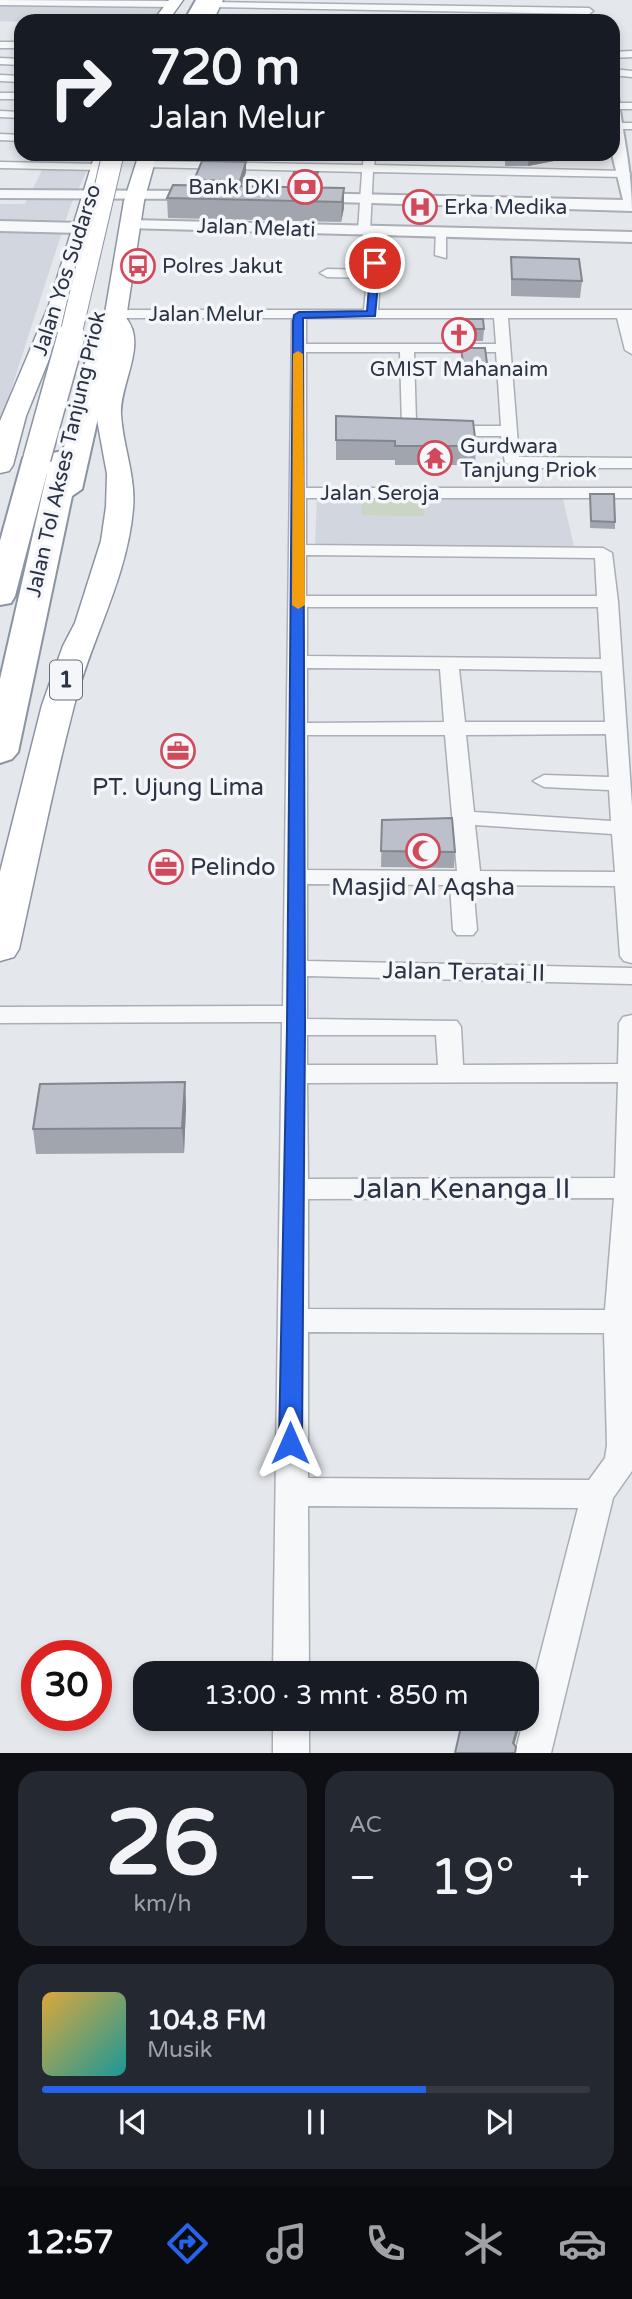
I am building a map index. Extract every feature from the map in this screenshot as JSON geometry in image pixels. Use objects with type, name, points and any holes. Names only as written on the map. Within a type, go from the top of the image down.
[{"type":"highway","points":[[169,14],[189,0]]},
{"type":"highway","points":[[101,169],[116,181],[140,169]]},
{"type":"highway","name":"Jalan Yos Sudarso","points":[[0,464],[9,405],[46,343],[101,169]]},
{"type":"highway","name":"Jalan Tol Akses Tanjung Priok","points":[[0,752],[57,501],[68,489],[59,459],[83,291],[101,196],[101,169]]},
{"type":"highway","name":"Jalan Yos Sudarso","points":[[0,949],[58,705],[78,646],[90,623],[115,541],[120,507],[120,474],[108,414],[122,341],[121,326],[116,316],[140,169]]},
{"type":"highway","name":"Jalan Tol Akses Tanjung Priok","points":[[0,596],[59,459],[101,300],[140,169]]},
{"type":"highway","points":[[67,276],[100,279],[122,277]]},
{"type":"highway","points":[[59,459],[94,383],[105,332],[116,316]]},
{"type":"street","points":[[0,2],[31,1],[169,14]]},
{"type":"street","points":[[208,13],[402,4],[569,5],[589,10]]},
{"type":"street","points":[[288,197],[632,206],[620,150]]},
{"type":"street","points":[[364,232],[364,198],[369,161]]},
{"type":"street","points":[[0,165],[101,169]]},
{"type":"street","points":[[0,194],[101,169]]},
{"type":"street","points":[[140,169],[367,169],[625,174]]},
{"type":"street","points":[[140,169],[223,196]]},
{"type":"street","name":"Jalan Melati","points":[[131,225],[632,237]]},
{"type":"street","points":[[0,226],[81,228]]},
{"type":"street","points":[[440,233],[440,255]]},
{"type":"street","points":[[327,273],[375,268],[372,314]]},
{"type":"street","points":[[501,313],[510,456],[515,462],[632,463]]},
{"type":"street","points":[[627,314],[632,350]]},
{"type":"street","name":"Jalan Melur","points":[[116,316],[627,314]]},
{"type":"street","points":[[291,1661],[299,315]]},
{"type":"street","points":[[298,348],[503,348]]},
{"type":"street","points":[[407,348],[408,426],[435,431],[510,431]]},
{"type":"street","name":"Jalan Seroja","points":[[296,493],[632,493]]},
{"type":"street","points":[[296,550],[594,551],[604,555],[622,828],[629,879],[632,956]]},
{"type":"street","points":[[298,601],[609,601]]},
{"type":"street","points":[[298,662],[610,665]]},
{"type":"street","points":[[449,663],[464,818],[465,930]]},
{"type":"street","points":[[298,729],[616,728]]},
{"type":"street","points":[[544,781],[620,784]]},
{"type":"street","points":[[464,818],[622,828]]},
{"type":"street","points":[[297,877],[629,879]]},
{"type":"street","name":"Jalan Teratai II","points":[[296,968],[632,976]]},
{"type":"street","points":[[0,1015],[296,1020],[448,1027],[451,1073]]},
{"type":"street","points":[[533,1753],[598,1494],[621,1461],[627,1446],[619,1322],[629,1188],[632,1023]]},
{"type":"street","points":[[296,1074],[631,1073]]},
{"type":"street","name":"Jalan Kenanga II","points":[[294,1189],[629,1188]]},
{"type":"street","points":[[291,1320],[619,1322]]},
{"type":"street","points":[[290,1492],[598,1494]]},
{"type":"street","points":[[291,1731],[291,1753]]},
{"type":"shaded area","points":[[0,0],[168,0],[159,14],[14,14],[14,22],[0,21]]},
{"type":"shaded area","points":[[46,161],[92,161],[71,204],[0,424],[0,204],[25,204]]},
{"type":"shaded area","points":[[317,494],[562,495],[574,546],[315,547]]},
{"type":"green space","points":[[361,500],[423,500],[424,516],[362,515]]},
{"type":"building","points":[[202,161],[246,162],[240,181],[194,180]]},
{"type":"building","points":[[294,172],[318,172],[315,182],[291,181]]},
{"type":"building","points":[[173,185],[344,188],[342,202],[167,198]]},
{"type":"building","points":[[511,257],[579,259],[582,281],[512,279]]},
{"type":"building","points":[[459,319],[483,319],[484,329],[460,329]]},
{"type":"building","points":[[461,348],[485,348],[487,363],[463,363]]},
{"type":"building","points":[[336,416],[473,421],[476,446],[395,446],[395,441],[336,440]]},
{"type":"building","points":[[590,494],[614,494],[615,522],[591,521]]},
{"type":"building","points":[[452,818],[455,852],[381,851],[382,820]]},
{"type":"building","points":[[185,1082],[182,1128],[33,1129],[40,1084]]},
{"type":"building","points":[[460,1731],[516,1731],[513,1743],[516,1747],[515,1753],[455,1753]]},
{"type":"slow traffic","points":[[298,354],[298,605]]},
{"type":"place","name":"Bank DKI","points":[[305,187]]},
{"type":"place","name":"Erka Medika","points":[[420,207]]},
{"type":"place","name":"Polres Jakut","points":[[138,266]]},
{"type":"place","name":"GMIST Mahanaim","points":[[459,335]]},
{"type":"place","name":"Gurdwara Tanjung Priok","points":[[435,458]]},
{"type":"place","name":"PT. Ujung Lima","points":[[178,751]]},
{"type":"place","name":"Masjid Al Aqsha","points":[[423,851]]},
{"type":"place","name":"Pelindo","points":[[166,867]]},
{"type":"route","points":[[290,1443],[296,1027],[298,321],[299,315],[372,314],[375,263]]}]
